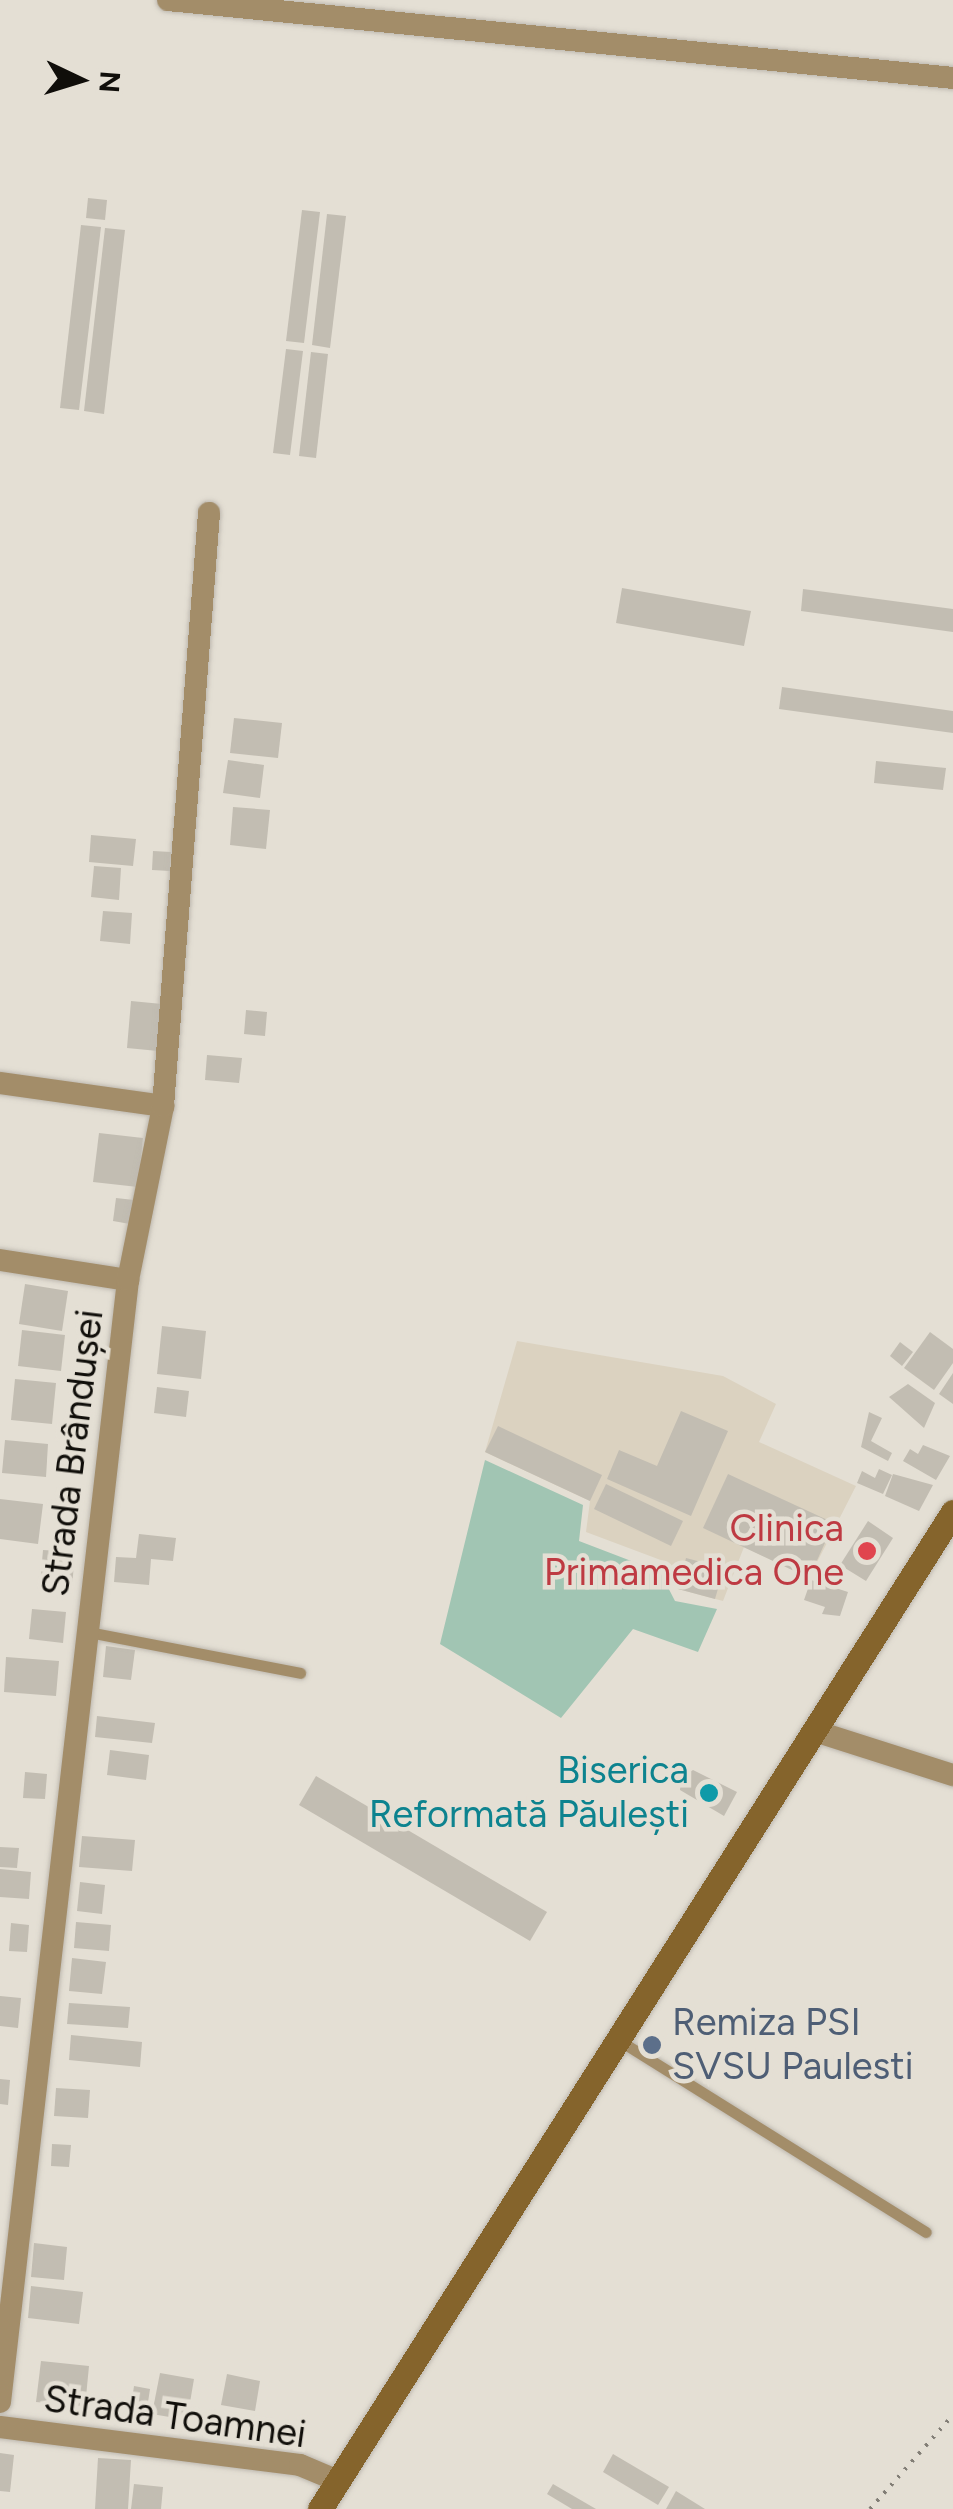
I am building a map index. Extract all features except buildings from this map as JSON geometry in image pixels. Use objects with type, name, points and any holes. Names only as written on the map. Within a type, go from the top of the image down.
[{"type":"main road","points":[[320,2509],[953,1512]]},
{"type":"street","points":[[168,0],[953,78]]},
{"type":"street","name":"Strada Brândușei","points":[[0,2402],[128,1280],[163,1106],[209,513]]},
{"type":"street","points":[[0,1083],[163,1106]]},
{"type":"street","points":[[0,1260],[128,1280]]},
{"type":"street","points":[[815,1731],[953,1775]]},
{"type":"street","name":"Strada Toamnei","points":[[0,2427],[300,2466],[338,2481]]},
{"type":"lane","points":[[88,1632],[300,1673]]},
{"type":"lane","points":[[617,2039],[926,2232]]},
{"type":"path","points":[[870,2509],[953,2415]]},
{"type":"shaded area","points":[[517,1341],[723,1376],[776,1404],[759,1442],[856,1486],[809,1578],[744,1547],[723,1601],[678,1589],[666,1562],[586,1532],[590,1501],[485,1452]]},
{"type":"green space","points":[[485,1460],[583,1505],[579,1541],[660,1572],[675,1601],[717,1609],[698,1652],[633,1629],[561,1718],[440,1644]]},
{"type":"place","name":"Clinica Primamedica One","points":[[867,1551]]},
{"type":"place","name":"Biserica Reformată Păulești","points":[[709,1793]]},
{"type":"place","name":"Remiza PSI SVSU Paulesti","points":[[652,2045]]}]
